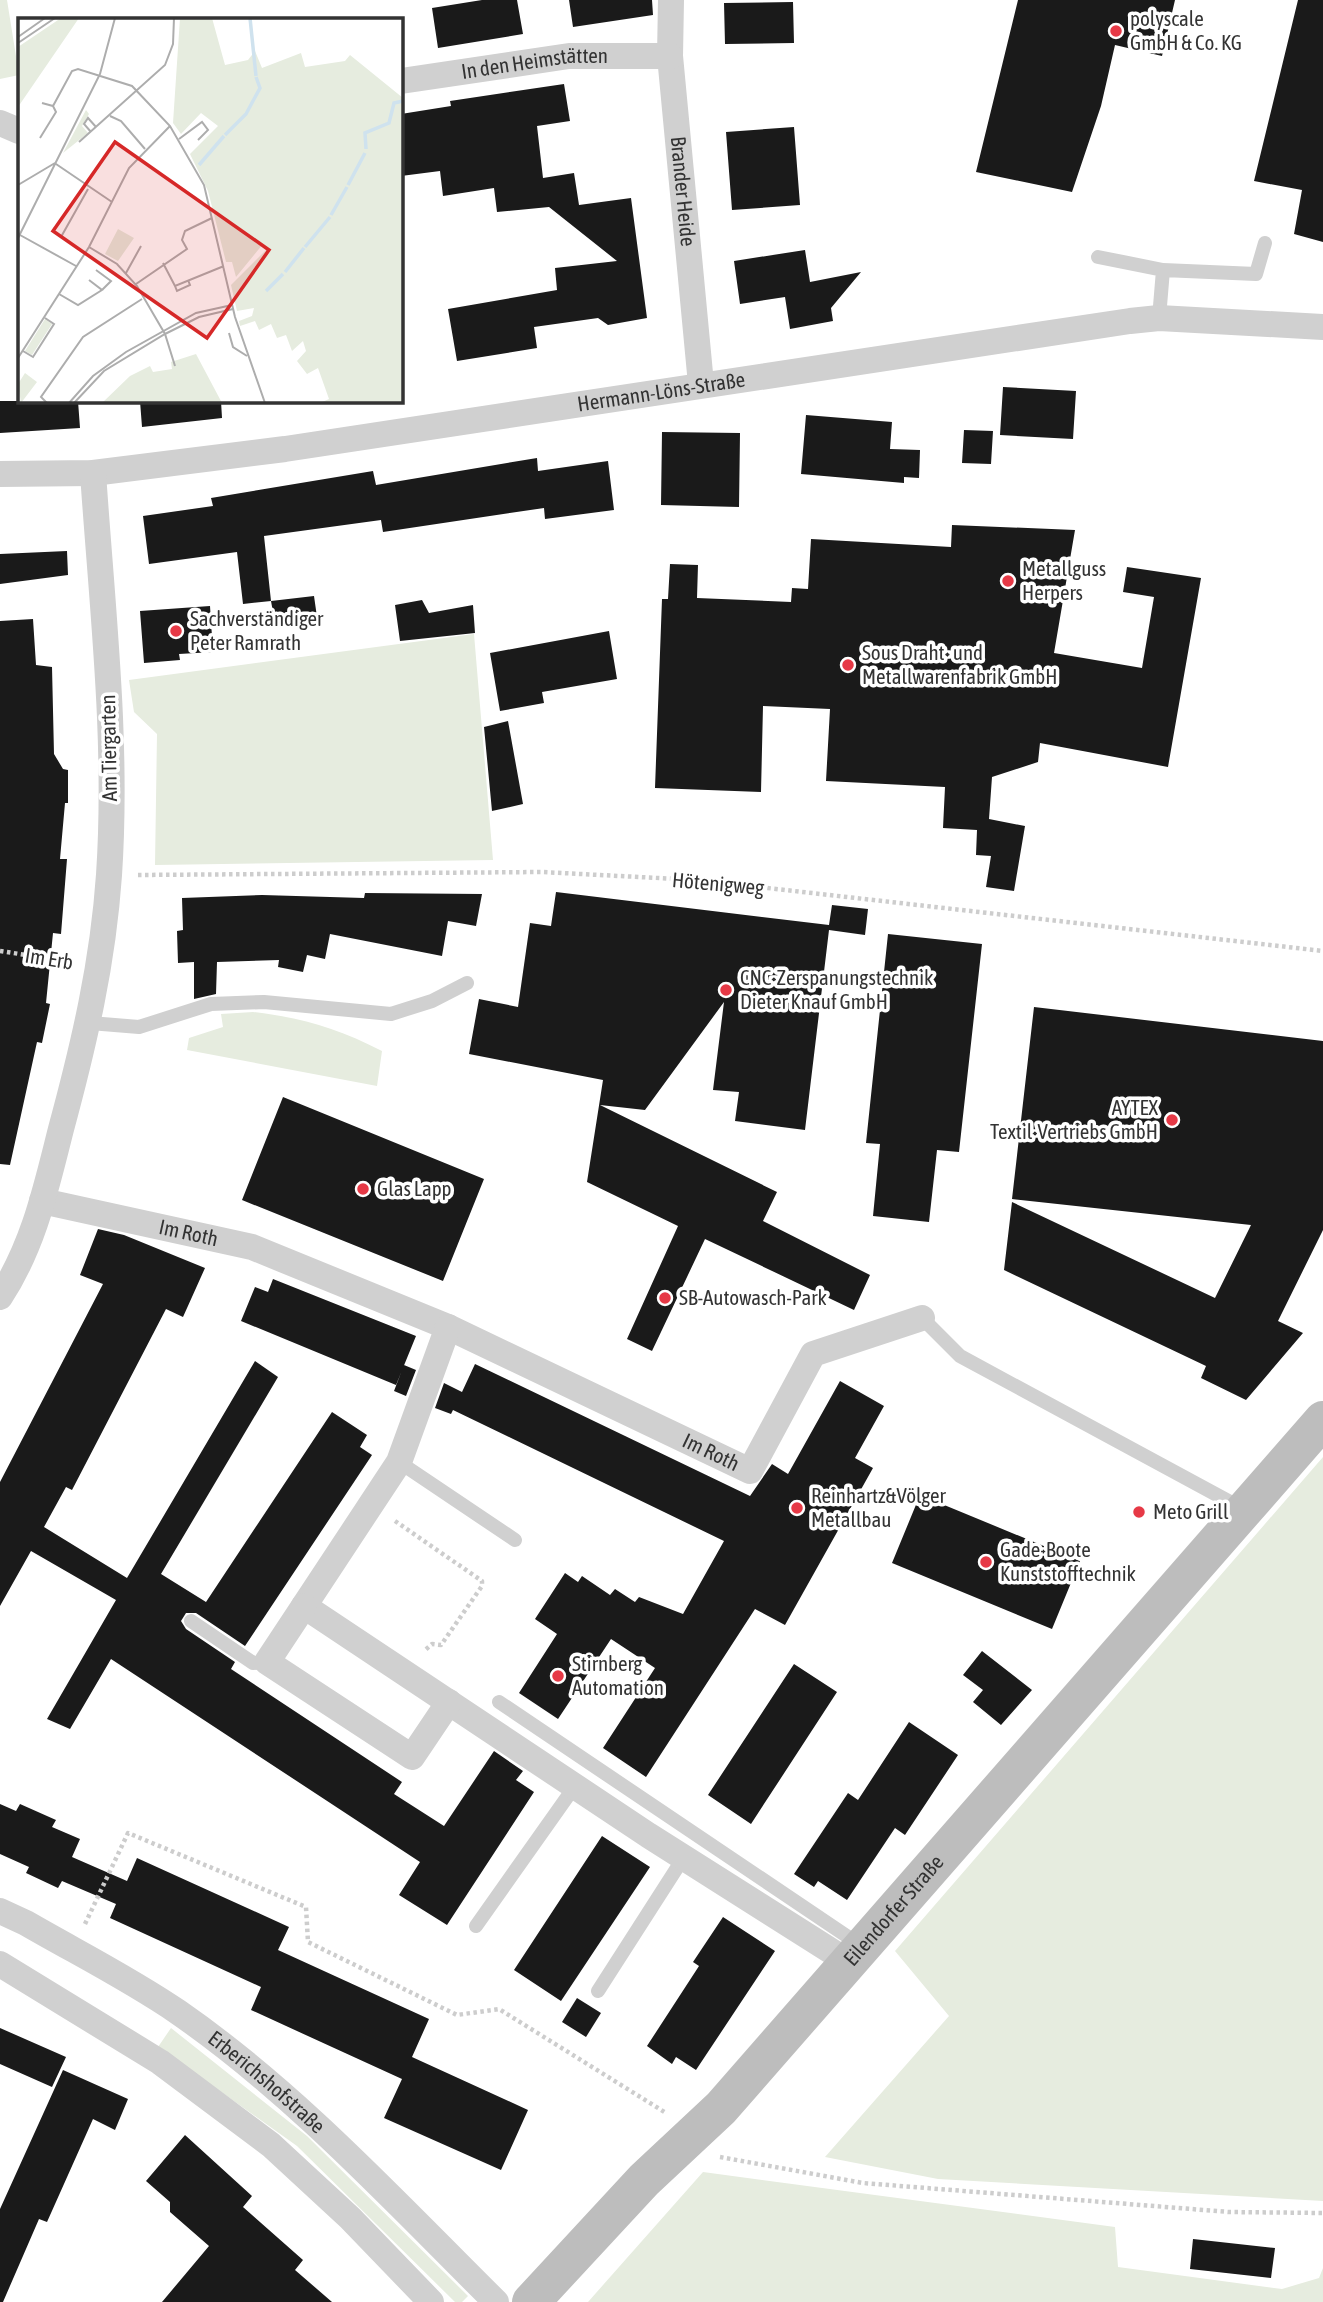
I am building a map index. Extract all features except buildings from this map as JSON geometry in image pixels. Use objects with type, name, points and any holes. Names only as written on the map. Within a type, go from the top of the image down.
[{"type":"street","name":"Brander Heide","points":[[671,0],[670,56],[701,384]]},
{"type":"street","name":"In den Heimstätten","points":[[402,81],[569,56],[670,56]]},
{"type":"street","points":[[0,124],[18,131]]},
{"type":"street","name":"Hermann-Löns-Straße","points":[[0,474],[93,473],[285,449],[701,384],[1159,318],[1323,327]]},
{"type":"street","name":"Am Tiergarten","points":[[0,1297],[18,1269],[34,1231],[90,1023],[109,875],[112,733],[93,473]]},
{"type":"street","name":"Im Roth","points":[[42,1200],[251,1247],[448,1327],[750,1471],[813,1354],[922,1318]]},
{"type":"street","points":[[448,1327],[399,1462],[267,1662],[412,1757],[449,1702]]},
{"type":"street","name":"Eilendorfer Straße","points":[[531,2302],[644,2180],[688,2141],[857,1955],[1323,1420]]},
{"type":"street","points":[[304,1606],[684,1857],[857,1955]]},
{"type":"street","name":"Erberichshofstraße","points":[[0,1911],[177,2011],[267,2082],[380,2186],[496,2302]]},
{"type":"street","name":"Erberichshofstraße","points":[[0,1964],[160,2062],[271,2145],[350,2218],[431,2302]]},
{"type":"lane","points":[[1098,257],[1163,270],[1256,274],[1265,243]]},
{"type":"lane","points":[[1159,318],[1163,270]]},
{"type":"lane","points":[[90,1023],[139,1027],[211,1004],[264,1002],[391,1014],[432,1001],[467,983]]},
{"type":"lane","points":[[922,1318],[960,1356],[1244,1510]]},
{"type":"lane","points":[[399,1462],[516,1540]]},
{"type":"lane","points":[[191,1621],[253,1663],[267,1662]]},
{"type":"lane","points":[[499,1702],[857,1955]]},
{"type":"lane","points":[[476,1926],[575,1786]]},
{"type":"lane","points":[[598,1991],[684,1857]]},
{"type":"path","name":"Hötenigweg","points":[[109,875],[542,872],[697,880],[1323,951]]},
{"type":"path","name":"Im Erb","points":[[0,951],[98,966]]},
{"type":"path","points":[[371,1505],[482,1581],[482,1586],[441,1645],[426,1646],[408,1675]]},
{"type":"path","points":[[73,1950],[128,1833],[306,1908],[308,1942],[457,2015],[499,2009],[688,2141],[863,2183],[1229,2212],[1323,2213]]},
{"type":"shaded area","points":[[0,0],[7,0],[18,75],[0,79]]},
{"type":"shaded area","points":[[474,634],[493,860],[155,865],[157,734],[134,712],[129,680]]},
{"type":"shaded area","points":[[253,1012],[319,1025],[382,1051],[377,1086],[187,1050],[189,1038],[223,1027],[221,1014]]},
{"type":"shaded area","points":[[1323,1457],[1323,2201],[938,2179],[825,2157],[949,2016],[895,1951]]},
{"type":"shaded area","points":[[171,2028],[307,2136],[468,2296],[462,2302],[455,2302],[297,2146],[158,2047]]},
{"type":"shaded area","points":[[703,2172],[1115,2227],[1118,2267],[1282,2289],[1319,2278],[1323,2268],[1323,2302],[588,2302]]},
{"type":"place","name":"polyscale GmbH & Co. KG","points":[[1116,31]]},
{"type":"place","name":"Metallguss Herpers","points":[[1008,581]]},
{"type":"place","name":"Sachverständiger Peter Ramrath","points":[[176,631]]},
{"type":"place","name":"Sous Draht- und Metallwarenfabrik GmbH","points":[[848,665]]},
{"type":"place","name":"CNC-Zerspanungstechnik Dieter Knauf GmbH","points":[[726,990]]},
{"type":"place","name":"AYTEX Textil-Vertriebs GmbH","points":[[1172,1120]]},
{"type":"place","name":"Glas Lapp","points":[[363,1189]]},
{"type":"place","name":"SB-Autowasch-Park","points":[[665,1298]]},
{"type":"place","name":"Reinhartz&Völger Metallbau","points":[[797,1508]]},
{"type":"place","name":"Meto Grill","points":[[1139,1512]]},
{"type":"place","name":"Gade-Boote Kunststofftechnik","points":[[986,1562]]},
{"type":"place","name":"Stirnberg Automation","points":[[558,1676]]}]
